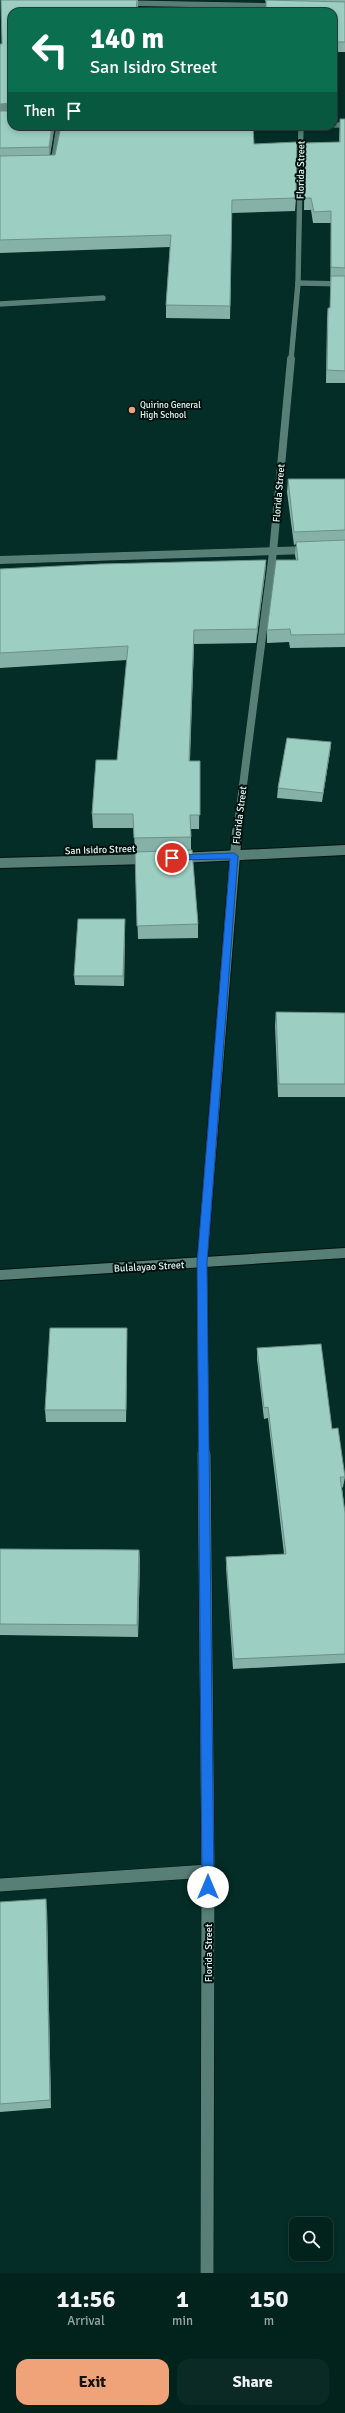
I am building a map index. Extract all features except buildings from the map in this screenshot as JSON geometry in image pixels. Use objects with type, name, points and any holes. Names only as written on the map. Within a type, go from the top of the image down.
[{"type":"street","points":[[118,3],[284,6]]},
{"type":"street","points":[[46,164],[53,164],[58,130]]},
{"type":"street","name":"Florida Street","points":[[207,2273],[208,1871],[202,1263],[234,856],[273,552],[298,283],[301,130]]},
{"type":"street","points":[[298,283],[345,284]]},
{"type":"street","points":[[0,304],[103,298]]},
{"type":"street","points":[[0,560],[316,550]]},
{"type":"street","points":[[172,858],[345,850]]},
{"type":"street","name":"San Isidro Street","points":[[0,863],[156,858]]},
{"type":"street","name":"Bulalayao Street","points":[[0,1275],[202,1263],[345,1252]]},
{"type":"street","points":[[0,1885],[208,1871]]},
{"type":"place","name":"Quirino General High School","points":[[132,410]]},
{"type":"route","points":[[172,858],[234,856],[202,1263],[208,1887]]}]
